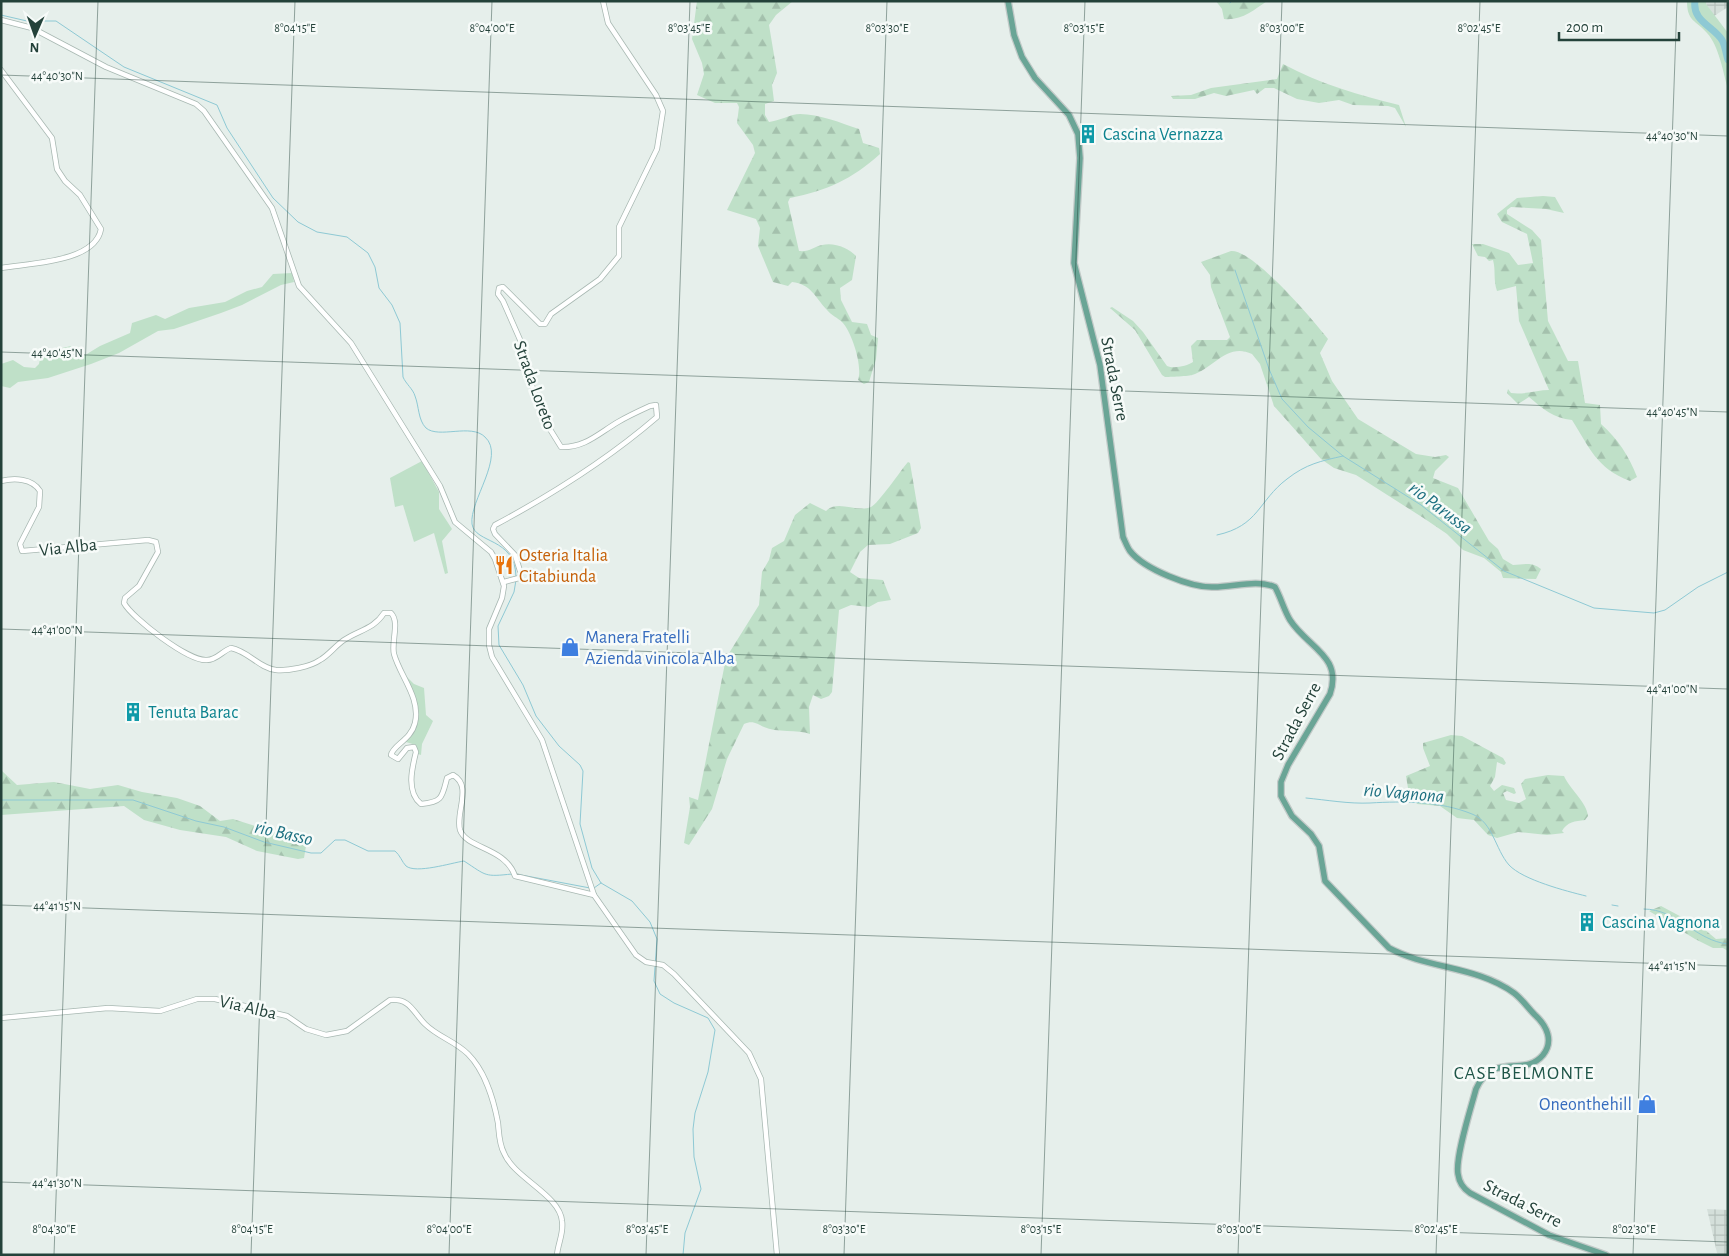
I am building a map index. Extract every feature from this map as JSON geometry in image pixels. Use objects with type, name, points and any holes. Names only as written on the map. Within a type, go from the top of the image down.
[{"type":"main road","name":"Strada Serre","points":[[1008,1],[1014,35],[1022,57],[1035,78],[1069,115],[1078,134],[1080,158],[1074,263],[1100,365],[1123,537],[1129,550],[1138,559],[1151,567],[1193,586],[1212,587],[1266,583],[1275,588],[1289,619],[1334,671],[1334,683],[1330,694],[1288,765],[1282,782],[1281,796],[1292,816],[1311,834],[1319,846],[1325,881],[1389,948],[1401,955],[1481,976],[1504,988],[1515,994],[1540,1020],[1548,1034],[1546,1050],[1535,1062],[1493,1069],[1480,1080],[1476,1089],[1459,1160],[1458,1170],[1461,1183],[1470,1193],[1549,1235],[1606,1255]]},
{"type":"street","name":"Strada Loreto","points":[[504,582],[518,578],[521,574],[515,555],[495,534],[493,529],[495,525],[542,500],[589,470],[621,448],[657,417],[656,405],[650,406],[616,423],[598,438],[568,448],[561,447],[543,418],[525,365],[525,350],[498,294],[499,288],[503,287],[540,324],[545,324],[551,314],[600,279],[620,256],[619,227],[658,149],[663,111],[656,96],[608,22],[603,1]]},
{"type":"street","points":[[1,20],[32,28],[106,67],[196,104],[204,111],[272,208],[300,286],[351,343],[440,486],[455,522],[491,552],[504,582],[502,598],[489,629],[491,651],[501,673],[542,740],[592,890],[641,960],[660,964],[674,974],[749,1053],[756,1066],[761,1079],[777,1255]]},
{"type":"street","points":[[1,70],[52,138],[57,169],[65,181],[80,195],[102,229],[100,237],[95,244],[65,258],[1,268]]},
{"type":"street","name":"Via Alba","points":[[1,481],[16,479],[28,481],[40,491],[39,507],[20,544],[22,551],[148,540],[156,542],[159,548],[139,586],[125,598],[124,603],[175,648],[198,660],[216,658],[231,648],[239,650],[267,668],[275,670],[309,665],[322,660],[345,640],[375,625],[384,613],[391,613],[394,619],[394,653],[416,710],[415,722],[410,735],[392,750],[392,757],[398,759],[407,748],[414,747],[416,752],[411,771],[411,781],[416,800],[421,804],[440,799],[444,793],[447,778],[453,775],[457,777],[463,797],[460,826],[463,834],[473,842],[503,858],[514,873],[592,890]]},
{"type":"street","name":"Via Alba","points":[[1,1018],[108,1008],[160,1011],[197,999],[216,998],[287,1016],[306,1029],[326,1035],[347,1031],[390,1000],[404,1001],[410,1004],[427,1026],[444,1039],[455,1043],[470,1055],[492,1096],[500,1138],[507,1159],[546,1196],[562,1218],[563,1229],[557,1255]]},
{"type":"shaded area","points":[[1706,1],[1728,1],[1728,7],[1714,16]]},
{"type":"shaded area","points":[[1707,1209],[1728,1210],[1728,1255],[1719,1255],[1717,1253]]},
{"type":"green space","points":[[697,1],[793,1],[776,15],[769,25],[777,73],[772,85],[774,101],[765,104],[765,115],[769,122],[796,114],[822,117],[859,129],[863,143],[879,148],[880,154],[849,177],[828,187],[790,198],[788,202],[799,251],[831,244],[845,248],[856,256],[852,280],[840,288],[841,300],[852,322],[867,324],[871,335],[878,338],[876,359],[869,382],[864,384],[858,380],[859,367],[856,350],[842,322],[829,312],[804,285],[792,282],[788,286],[773,282],[758,246],[760,228],[756,219],[727,210],[755,153],[753,145],[737,123],[739,107],[737,103],[715,103],[697,95],[704,74],[702,63],[692,39]]},
{"type":"green space","points":[[1216,1],[1267,1],[1247,14],[1236,18],[1224,19],[1222,9]]},
{"type":"green space","points":[[1687,1],[1706,1],[1706,4],[1728,33],[1728,89],[1715,45],[1707,33],[1690,17]]},
{"type":"green space","points":[[1283,64],[1340,88],[1399,105],[1406,127],[1395,108],[1353,105],[1339,100],[1319,103],[1297,99],[1274,88],[1265,88],[1257,94],[1254,90],[1226,96],[1214,93],[1195,99],[1173,99],[1171,96],[1191,95],[1211,88],[1277,79]]},
{"type":"green space","points":[[1555,197],[1564,213],[1546,209],[1511,207],[1507,210],[1507,214],[1532,230],[1541,240],[1548,321],[1568,361],[1578,361],[1585,403],[1600,405],[1601,424],[1618,442],[1630,462],[1637,477],[1630,481],[1618,476],[1601,463],[1589,448],[1572,420],[1554,415],[1529,397],[1518,404],[1507,393],[1508,389],[1511,393],[1549,390],[1519,321],[1516,286],[1497,291],[1493,260],[1489,261],[1485,257],[1478,256],[1472,244],[1483,244],[1509,253],[1518,265],[1533,263],[1527,234],[1502,222],[1497,214],[1517,198]]},
{"type":"green space","points":[[1231,251],[1241,253],[1267,273],[1297,302],[1328,339],[1320,353],[1332,381],[1358,419],[1416,454],[1435,457],[1446,455],[1449,457],[1435,471],[1433,478],[1458,488],[1489,541],[1498,549],[1503,559],[1513,565],[1531,564],[1541,569],[1536,579],[1503,578],[1501,572],[1484,558],[1463,550],[1447,534],[1425,519],[1356,475],[1334,468],[1321,459],[1274,406],[1260,364],[1252,354],[1235,351],[1220,358],[1200,372],[1191,375],[1165,377],[1162,375],[1135,330],[1110,308],[1112,307],[1133,321],[1167,366],[1184,366],[1193,362],[1191,346],[1197,340],[1227,340],[1230,337],[1211,287],[1210,275],[1201,262]]},
{"type":"green space","points":[[292,273],[294,282],[281,285],[242,305],[221,313],[174,329],[158,331],[119,353],[91,364],[48,378],[18,382],[10,388],[1,386],[1,364],[13,360],[24,367],[35,368],[39,364],[41,353],[71,346],[82,357],[100,346],[130,333],[132,323],[156,315],[165,319],[189,308],[225,302],[247,291],[262,287],[273,274]]},
{"type":"green space","points":[[422,461],[439,492],[439,509],[452,529],[442,541],[448,573],[445,574],[434,533],[414,542],[403,505],[395,507],[390,478]]},
{"type":"green space","points":[[908,462],[910,463],[921,528],[918,533],[890,544],[868,545],[860,552],[850,572],[859,578],[883,580],[891,600],[878,602],[869,607],[851,605],[839,610],[832,692],[829,696],[821,699],[813,695],[809,707],[810,734],[769,729],[752,722],[744,724],[727,759],[712,809],[689,845],[684,843],[690,807],[689,797],[698,800],[726,658],[759,605],[762,572],[769,560],[772,548],[784,541],[795,515],[810,503],[826,511],[836,506],[871,507],[884,494]]},
{"type":"green space","points":[[405,675],[414,684],[424,688],[426,715],[433,721],[422,744],[421,755],[418,754],[416,745],[406,742],[417,725],[418,709],[414,693]]},
{"type":"green space","points":[[1,699],[2,771],[17,785],[54,782],[90,789],[118,785],[142,792],[177,798],[200,806],[220,821],[233,819],[300,840],[306,846],[304,858],[298,859],[257,851],[226,837],[180,830],[144,820],[124,806],[1,815]]},
{"type":"green space","points":[[1451,735],[1462,736],[1503,758],[1506,763],[1504,765],[1497,762],[1495,777],[1490,786],[1494,791],[1502,785],[1514,788],[1516,793],[1514,794],[1507,791],[1503,793],[1506,800],[1519,803],[1526,799],[1521,784],[1525,779],[1548,775],[1564,776],[1585,806],[1588,816],[1585,820],[1566,826],[1562,831],[1564,833],[1547,835],[1518,832],[1497,838],[1488,835],[1474,820],[1457,818],[1440,806],[1417,804],[1408,788],[1406,776],[1430,766],[1423,743]]},
{"type":"green space","points":[[1661,906],[1704,929],[1716,939],[1728,938],[1728,951],[1723,948],[1713,948],[1695,939],[1649,911]]},
{"type":"waterway","points":[[1695,1],[1697,14],[1722,40],[1728,60]]},
{"type":"waterway","points":[[1,15],[27,21],[56,21],[124,67],[217,105],[227,128],[273,198],[298,222],[317,232],[347,237],[368,253],[375,267],[379,288],[392,305],[400,323],[403,377],[414,393],[423,425],[432,431],[472,431],[479,433],[485,437],[490,445],[489,467],[476,503],[472,524],[480,535],[495,543],[509,554],[514,563],[516,576]]},
{"type":"waterway","name":"rio Parussa","points":[[1235,270],[1269,369],[1282,399],[1308,427],[1343,456],[1421,505],[1504,571],[1594,608],[1654,613],[1665,610],[1698,587],[1728,572]]},
{"type":"waterway","points":[[1217,535],[1242,526],[1257,512],[1277,487],[1294,474],[1314,464],[1343,456]]},
{"type":"waterway","points":[[516,580],[514,592],[498,626],[499,645],[523,685],[536,716],[559,746],[580,765],[583,771],[580,824],[592,868],[601,883],[632,901],[650,922],[657,939],[654,981],[660,994],[674,1003],[708,1018],[715,1030],[708,1072],[695,1113],[693,1129],[694,1157],[701,1189],[685,1233],[683,1255]]},
{"type":"waterway","name":"rio Vagnona","points":[[1306,798],[1354,803],[1396,802],[1435,804],[1472,814],[1485,823],[1509,865],[1534,880],[1586,896]]},
{"type":"waterway","name":"rio Basso","points":[[1,800],[133,800],[196,821],[224,827],[264,842],[311,853],[321,853],[335,840],[345,840],[368,851],[395,851],[406,866],[411,868],[434,867],[464,861],[486,874],[512,874]]},
{"type":"waterway","name":"rio Basso","points":[[516,874],[590,888]]},
{"type":"waterway","name":"rio Basso","points":[[594,888],[601,883]]},
{"type":"waterway","points":[[1612,905],[1618,906]]},
{"type":"waterway","name":"rio Vagnona","points":[[1644,909],[1656,910],[1667,914],[1706,937],[1728,944]]},
{"type":"place","name":"Cascina Vernazza","points":[[1088,134]]},
{"type":"place","name":"Osteria Italia Citabiunda","points":[[504,565]]},
{"type":"place","name":"Manera Fratelli Azienda vinicola Alba","points":[[570,647]]},
{"type":"place","name":"Tenuta Barac","points":[[133,712]]},
{"type":"place","name":"Cascina Vagnona","points":[[1587,922]]},
{"type":"place","name":"Oneonthehill","points":[[1647,1104]]},
{"type":"district","name":"CASE BELMONTE","points":[[1524,1072]]}]
